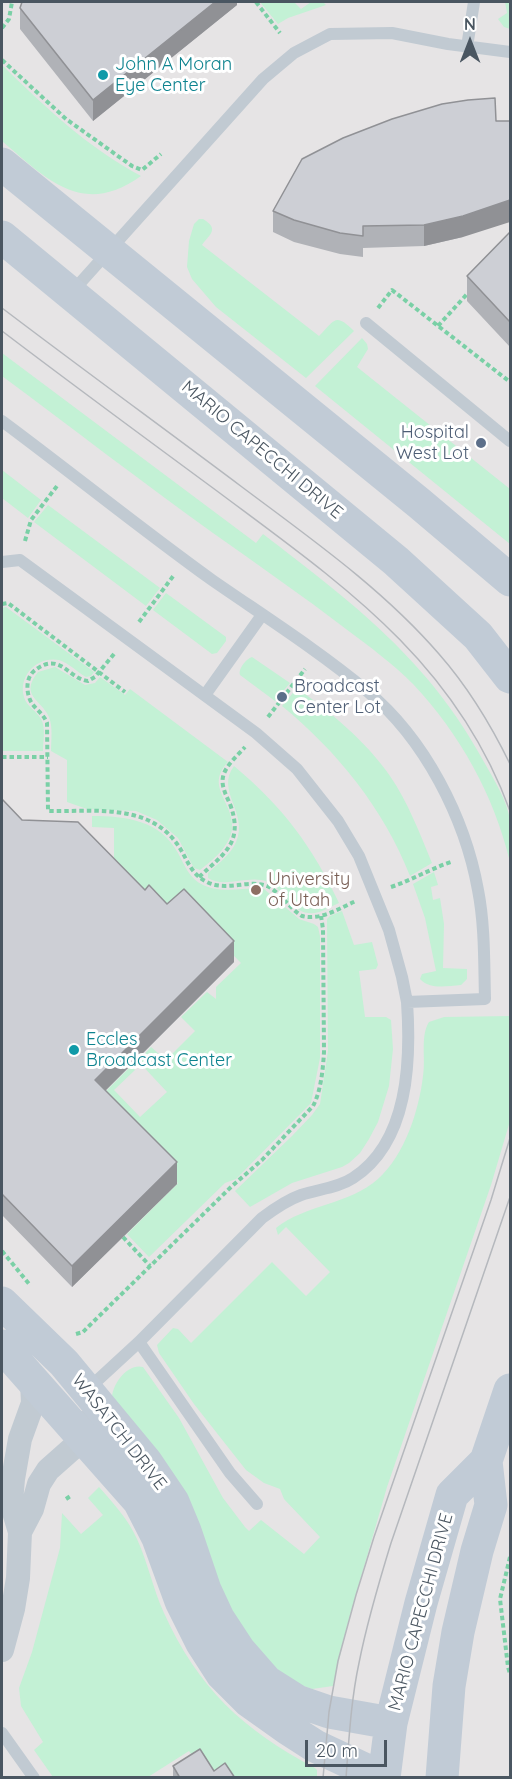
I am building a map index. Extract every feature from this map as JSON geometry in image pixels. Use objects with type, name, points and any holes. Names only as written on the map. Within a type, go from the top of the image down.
[{"type":"main road","points":[[2,164],[419,503],[510,580]]},
{"type":"main road","name":"MARIO CAPECCHI DRIVE","points":[[2,237],[396,561],[478,636],[510,677]]},
{"type":"main road","name":"WASATCH DRIVE","points":[[2,1303],[63,1363],[146,1462],[173,1502],[205,1590],[218,1618],[239,1650],[267,1682],[297,1701],[329,1712],[391,1722]]},
{"type":"main road","name":"WASATCH DRIVE","points":[[2,1346],[139,1501],[158,1538],[181,1601],[202,1643],[222,1674],[249,1701],[287,1728],[315,1746],[383,1778]]},
{"type":"main road","name":"MARIO CAPECCHI DRIVE","points":[[442,1778],[449,1686],[458,1632],[491,1505],[486,1461],[510,1390]]},
{"type":"main road","name":"MARIO CAPECCHI DRIVE","points":[[383,1778],[391,1722],[421,1603],[452,1495],[486,1461]]},
{"type":"main road","points":[[391,1722],[402,1745],[406,1778]]},
{"type":"street","points":[[2,1316],[6,1326],[50,1375],[84,1425],[83,1438],[48,1470],[39,1484],[32,1509],[20,1532]]},
{"type":"street","points":[[2,1650],[13,1609],[18,1578],[20,1532],[11,1502],[13,1479],[17,1451],[33,1403],[32,1382]]},
{"type":"lane","points":[[467,47],[474,2]]},
{"type":"lane","points":[[71,293],[263,79],[294,53],[330,34],[392,33],[467,47],[510,52]]},
{"type":"lane","points":[[366,323],[510,441]]},
{"type":"lane","points":[[2,421],[184,560],[369,692],[402,726],[442,787],[471,856],[479,892],[483,930],[485,999],[407,1002]]},
{"type":"lane","points":[[2,562],[20,560],[256,733],[297,769],[338,821],[359,856],[389,930],[407,1002],[409,1058],[403,1099],[382,1150],[370,1165],[344,1182],[302,1195],[262,1218],[139,1342],[86,1390]]},
{"type":"lane","points":[[205,695],[262,615]]},
{"type":"lane","points":[[139,1342],[230,1473],[257,1504]]},
{"type":"lane","points":[[2,1733],[34,1778]]},
{"type":"path","points":[[2,28],[9,19],[12,2]]},
{"type":"path","points":[[256,2],[280,33]]},
{"type":"path","points":[[2,60],[66,119],[132,166],[142,170],[161,154]]},
{"type":"path","points":[[438,326],[475,286]]},
{"type":"path","points":[[392,290],[510,382]]},
{"type":"path","points":[[31,520],[45,502]]},
{"type":"path","points":[[150,609],[163,590]]},
{"type":"path","points":[[2,604],[8,603],[125,692]]},
{"type":"path","points":[[99,672],[92,680],[84,681],[61,665],[50,664],[42,665],[31,674],[27,686],[30,700],[42,713],[47,723],[48,811],[117,812],[136,815],[158,825],[174,839],[192,872],[210,884],[256,884],[268,887],[302,916],[308,918],[321,916],[336,909]]},
{"type":"path","points":[[278,703],[294,685]]},
{"type":"path","points":[[2,758],[48,758]]},
{"type":"path","points":[[199,877],[228,849],[234,836],[234,816],[223,782],[225,772],[231,764]]},
{"type":"path","points":[[411,880],[434,868]]},
{"type":"path","points":[[70,1331],[76,1334],[83,1332],[262,1160],[316,1101],[322,1070],[324,1041],[324,929],[321,916]]},
{"type":"path","points":[[123,1237],[150,1266]]},
{"type":"path","points":[[2,1251],[32,1287]]},
{"type":"path","points":[[66,1499],[72,1495]]},
{"type":"path","points":[[510,1557],[500,1599],[510,1674]]},
{"type":"shaded area","name":"University of Utah","points":[[2,2],[510,2],[510,1777],[2,1777]]},
{"type":"green space","points":[[260,2],[294,2],[301,9],[311,2],[323,2],[326,5],[288,18],[278,24]]},
{"type":"green space","points":[[505,2],[510,2],[510,29],[504,27],[498,19],[507,13]]},
{"type":"green space","points":[[2,65],[50,111],[85,139],[141,176],[120,188],[101,194],[83,193],[50,180],[34,168],[2,141]]},
{"type":"green space","points":[[199,219],[208,222],[212,228],[202,245],[319,336],[335,320],[343,322],[354,331],[306,378],[216,307],[192,279],[187,267],[189,241],[194,224]]},
{"type":"green space","points":[[362,338],[368,349],[357,367],[510,489],[510,544],[315,386]]},
{"type":"green space","points":[[2,353],[256,543],[263,534],[328,584],[414,663],[462,726],[496,783],[510,820],[510,862],[485,789],[446,723],[413,684],[381,655],[186,514],[2,376]]},
{"type":"green space","points":[[2,470],[41,500],[28,518],[2,498]]},
{"type":"green space","points":[[48,505],[160,588],[146,606],[34,522]]},
{"type":"green space","points":[[166,593],[226,637],[226,641],[217,653],[212,654],[153,610]]},
{"type":"green space","points":[[6,607],[94,672],[91,676],[86,677],[63,661],[51,660],[37,664],[27,675],[23,689],[24,697],[43,722],[43,751],[2,751],[2,608]]},
{"type":"green space","points":[[252,657],[290,683],[275,701],[240,675],[243,664]]},
{"type":"green space","points":[[55,667],[85,685],[95,683],[100,677],[125,695],[130,689],[228,762],[221,771],[219,779],[222,795],[232,820],[231,835],[220,852],[200,870],[194,868],[178,838],[157,820],[136,811],[87,809],[67,802],[67,760],[51,751],[49,717],[31,692],[33,680],[38,672]]},
{"type":"green space","points":[[297,688],[347,728],[380,763],[402,796],[432,863],[410,876],[387,828],[357,783],[322,742],[282,706]]},
{"type":"green space","points":[[234,766],[282,812],[295,828],[318,863],[339,903],[320,912],[308,913],[297,908],[268,882],[253,880],[222,882],[208,878],[208,873],[224,859],[234,846],[239,831],[228,784],[229,775]]},
{"type":"green space","points":[[92,816],[129,819],[152,827],[171,842],[188,871],[198,882],[210,888],[225,890],[264,889],[299,919],[318,927],[320,936],[320,1058],[311,1103],[236,1179],[225,1183],[149,1257],[127,1234],[178,1183],[150,1156],[160,1146],[149,1134],[138,1144],[96,1101],[131,1066],[135,1070],[114,1090],[140,1117],[167,1092],[138,1061],[151,1047],[166,1060],[195,1031],[181,1017],[207,992],[216,999],[216,987],[241,963],[186,907],[167,925],[114,879],[114,828],[92,827]]},
{"type":"green space","points":[[434,872],[438,885],[431,887],[433,900],[440,898],[444,924],[443,968],[467,969],[467,979],[461,985],[434,986],[420,979],[422,974],[436,971],[425,918],[413,884]]},
{"type":"green space","points":[[342,911],[354,945],[372,942],[378,965],[376,969],[359,971],[365,1017],[386,1017],[391,1020],[393,1049],[389,1086],[378,1122],[360,1153],[349,1163],[292,1183],[250,1207],[235,1191],[292,1136],[320,1104],[328,1051],[327,919]]},
{"type":"green space","points":[[510,1016],[510,1121],[491,1185],[387,1487],[347,1626],[333,1686],[312,1689],[291,1682],[251,1645],[112,1397],[113,1392],[122,1375],[132,1368],[143,1367],[179,1418],[223,1498],[245,1527],[249,1531],[261,1520],[304,1554],[320,1537],[284,1499],[280,1489],[264,1483],[246,1470],[194,1404],[159,1353],[157,1345],[173,1328],[178,1329],[191,1343],[272,1262],[306,1296],[330,1272],[286,1227],[278,1235],[276,1228],[301,1214],[367,1188],[388,1169],[403,1145],[418,1103],[424,1069],[424,1041],[429,1022],[444,1017]]},
{"type":"green space","points":[[99,1487],[133,1532],[164,1613],[192,1664],[225,1704],[266,1738],[315,1768],[317,1777],[207,1777],[189,1751],[148,1777],[53,1777],[34,1750],[43,1742],[21,1706],[19,1688],[32,1652],[60,1548],[62,1513],[81,1534],[103,1515],[88,1498]]},
{"type":"building","name":"John A Moran Eye Center","points":[[22,2],[215,2],[93,100],[20,8]]},
{"type":"building","points":[[495,98],[496,121],[510,121],[510,200],[463,216],[424,225],[363,226],[363,236],[340,233],[294,220],[273,211],[302,159],[343,138],[392,119],[442,104]]},
{"type":"building","points":[[510,232],[510,322],[467,276]]},
{"type":"building","name":"Eccles Broadcast Center","points":[[2,799],[22,820],[78,822],[145,890],[149,885],[167,904],[184,889],[234,941],[95,1080],[177,1162],[72,1266],[2,1194]]},
{"type":"building","points":[[200,1749],[214,1771],[225,1763],[235,1778],[180,1778],[173,1766]]},
{"type":"tram line","points":[[2,308],[319,545],[370,586],[417,630],[460,680],[487,721],[510,764]]},
{"type":"tram line","points":[[2,331],[307,559],[389,629],[426,668],[458,710],[487,758],[510,811]]},
{"type":"tram line","points":[[323,1778],[329,1712],[338,1661],[356,1595],[510,1138]]},
{"type":"tram line","points":[[346,1778],[356,1677],[378,1587],[510,1197]]},
{"type":"place","name":"John A Moran Eye Center","points":[[103,75]]},
{"type":"place","name":"Hospital West Lot","points":[[481,443]]},
{"type":"place","name":"Broadcast Center Lot","points":[[282,697]]},
{"type":"place","name":"University of Utah","points":[[256,890]]},
{"type":"place","name":"Eccles Broadcast Center","points":[[74,1050]]}]
